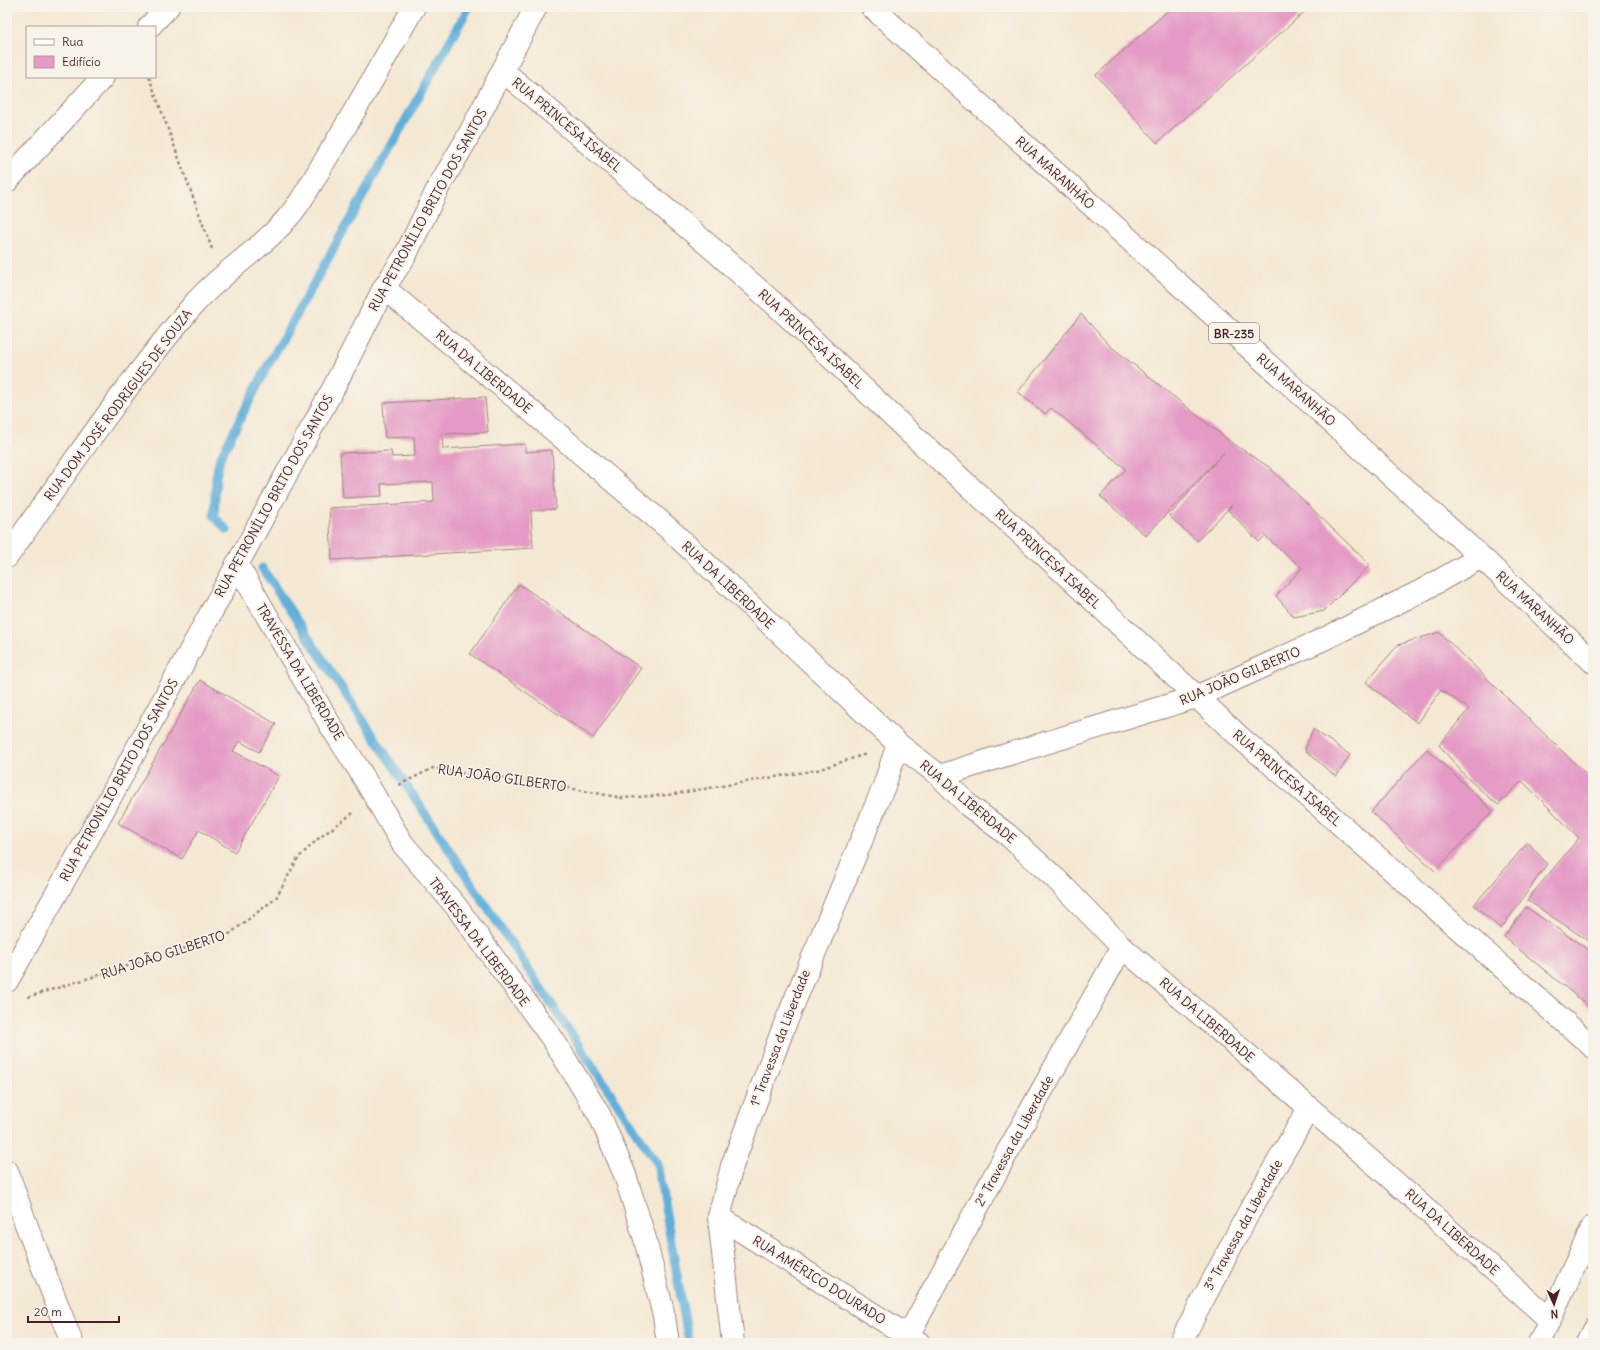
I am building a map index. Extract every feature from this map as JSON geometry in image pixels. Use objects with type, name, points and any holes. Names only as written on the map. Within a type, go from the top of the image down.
[{"type":"main road","points":[[150,26],[168,7]]},
{"type":"main road","name":"RUA PETRONÍLIO BRITO DOS SANTOS","points":[[7,982],[88,838],[334,387],[384,288],[405,256],[439,186],[464,144],[536,7]]},
{"type":"main road","name":"RUA MARANHÃO","points":[[872,7],[1481,557],[1593,662]]},
{"type":"main road","name":"RUA DOM JOSÉ RODRIGUES DE SOUZA","points":[[7,557],[58,484],[156,350],[196,303],[222,276],[264,243],[291,214],[337,141],[407,10]]},
{"type":"main road","name":"RUA PRINCESA ISABEL","points":[[503,71],[778,306],[907,430],[1048,558],[1243,740],[1593,1047]]},
{"type":"main road","points":[[7,181],[102,78]]},
{"type":"main road","name":"RUA DA LIBERDADE","points":[[384,288],[669,529],[898,744],[940,776],[969,806],[1008,835],[1056,879],[1122,947],[1377,1166],[1549,1319]]},
{"type":"main road","name":"RUA JOÃO GILBERTO","points":[[940,776],[993,758],[1196,696],[1326,638],[1421,591],[1481,557]]},
{"type":"main road","name":"TRAVESSA DA LIBERDADE","points":[[237,564],[332,728],[402,843],[455,905],[554,1041],[600,1116],[625,1175],[645,1238],[664,1316],[668,1343]]},
{"type":"main road","name":"1ª Travessa da Liberdade","points":[[733,1343],[719,1217],[732,1166],[783,1029],[884,786],[898,744]]},
{"type":"main road","name":"2ª Travessa da Liberdade","points":[[914,1339],[1003,1160],[1122,947]]},
{"type":"main road","name":"3ª Travessa da Liberdade","points":[[1180,1343],[1249,1212],[1309,1108]]},
{"type":"main road","points":[[7,1171],[72,1343]]},
{"type":"main road","name":"RUA AMÉRICO DOURADO","points":[[719,1217],[914,1339]]},
{"type":"main road","points":[[1539,1343],[1593,1226]]},
{"type":"main road","points":[[1587,1343],[1593,1329]]},
{"type":"path","points":[[149,78],[222,276]]},
{"type":"path","name":"RUA JOÃO GILBERTO","points":[[22,999],[228,935],[276,898],[298,858],[319,838],[375,798],[433,768],[478,776],[521,779],[622,798],[668,795],[816,770],[898,744]]},
{"type":"building","points":[[1172,7],[1310,7],[1157,143],[1096,75]]},
{"type":"building","points":[[1081,314],[1109,345],[1232,443],[1269,467],[1370,565],[1324,611],[1294,617],[1276,596],[1302,568],[1265,536],[1259,542],[1228,510],[1232,505],[1197,541],[1169,516],[1224,452],[1146,536],[1100,496],[1126,469],[1051,408],[1045,414],[1018,392]]},
{"type":"building","points":[[485,397],[488,432],[442,434],[443,449],[525,444],[525,452],[552,450],[556,509],[531,511],[533,548],[332,560],[329,508],[434,502],[433,482],[381,484],[382,496],[343,498],[340,453],[391,451],[392,457],[415,456],[414,437],[385,438],[383,403]]},
{"type":"building","points":[[519,584],[641,668],[593,738],[470,654]]},
{"type":"building","points":[[1439,632],[1593,781],[1593,944],[1527,900],[1579,838],[1522,781],[1498,805],[1467,778],[1439,745],[1469,709],[1441,690],[1418,723],[1366,682],[1398,645]]},
{"type":"building","points":[[200,680],[276,724],[259,752],[239,741],[233,751],[279,776],[235,852],[199,830],[182,859],[118,823]]},
{"type":"building","points":[[1313,729],[1350,755],[1336,777],[1305,750]]},
{"type":"building","points":[[1427,749],[1493,811],[1435,871],[1371,812]]},
{"type":"building","points":[[1528,842],[1547,864],[1501,929],[1474,905]]},
{"type":"building","points":[[1526,907],[1593,953],[1592,1009],[1504,937]]},
{"type":"waterway","points":[[227,530],[214,516],[216,477],[220,458],[266,369],[469,7]]},
{"type":"waterway","points":[[262,568],[657,1163],[689,1343]]}]
